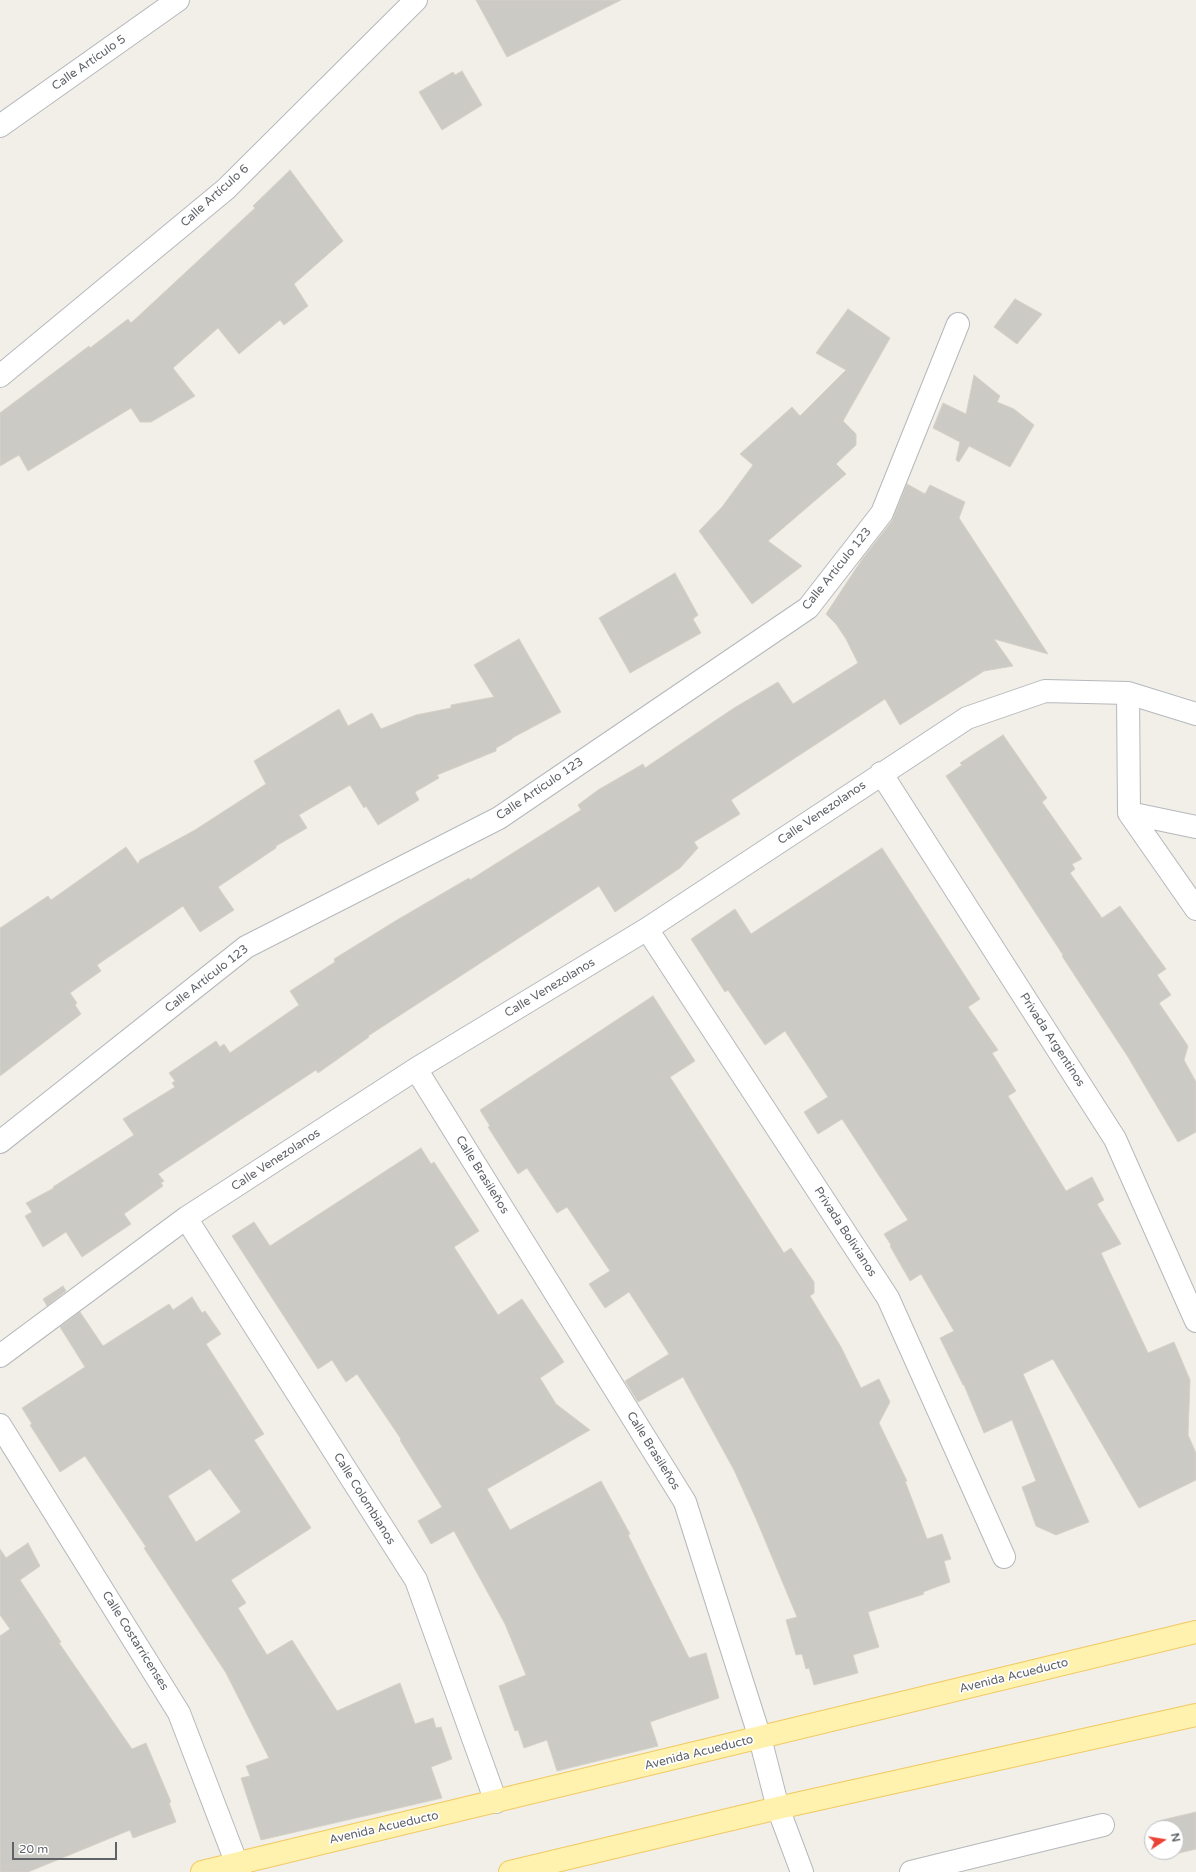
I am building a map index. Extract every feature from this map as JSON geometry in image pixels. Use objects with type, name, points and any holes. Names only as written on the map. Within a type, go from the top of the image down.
[{"type":"main road","name":"Avenida Acueducto","points":[[202,1872],[238,1867],[496,1802],[1196,1632]]},
{"type":"main road","points":[[510,1872],[778,1808],[1196,1715]]},
{"type":"street","name":"Calle Artículo 5","points":[[0,126],[178,0]]},
{"type":"street","name":"Calle Artículo 6","points":[[0,376],[226,189],[416,0]]},
{"type":"street","name":"Calle Artículo 123","points":[[0,1142],[246,947],[499,818],[808,608],[882,513],[958,324]]},
{"type":"street","name":"Calle Venezolanos","points":[[0,1356],[186,1218],[416,1069],[647,929],[881,773],[967,718],[1044,691],[1128,693],[1196,714]]},
{"type":"street","points":[[1128,693],[1129,813],[1196,908]]},
{"type":"street","name":"Privada Argentinos","points":[[881,773],[1115,1139],[1196,1321]]},
{"type":"street","points":[[1129,813],[1196,827]]},
{"type":"street","name":"Privada Bolivianos","points":[[647,929],[888,1298],[1004,1557]]},
{"type":"street","name":"Calle Brasileños","points":[[416,1069],[685,1502],[760,1738],[778,1808],[802,1872]]},
{"type":"street","name":"Calle Colombianos","points":[[186,1218],[416,1580],[496,1802]]},
{"type":"street","name":"Calle Costarricenses","points":[[0,1425],[179,1713],[238,1867]]},
{"type":"street","points":[[910,1872],[1103,1826]]},
{"type":"building","points":[[476,0],[621,0],[507,57]]},
{"type":"building","points":[[462,71],[482,105],[442,130],[419,92],[453,72],[455,75]]},
{"type":"building","points":[[290,170],[343,241],[294,284],[308,306],[284,325],[280,320],[239,354],[218,328],[173,368],[195,396],[151,422],[140,422],[131,408],[28,471],[19,455],[0,466],[0,413],[89,346],[90,348],[128,319],[131,323],[255,208],[253,206]]},
{"type":"building","points":[[1015,299],[1042,314],[1017,344],[994,327]]},
{"type":"building","points":[[848,309],[890,338],[843,421],[856,434],[856,445],[836,464],[846,474],[768,541],[802,566],[752,604],[699,531],[722,507],[753,465],[740,454],[792,407],[800,416],[846,370],[816,353]]},
{"type":"building","points":[[974,375],[1000,396],[997,402],[1014,409],[1034,425],[1010,467],[969,446],[959,462],[956,460],[960,442],[933,428],[943,403],[966,414]]},
{"type":"building","points":[[907,484],[925,494],[930,485],[965,502],[959,518],[1048,654],[994,639],[1013,666],[984,671],[900,725],[885,699],[731,800],[740,814],[694,842],[698,848],[680,868],[615,912],[599,886],[368,1036],[369,1037],[318,1073],[316,1070],[158,1174],[164,1181],[161,1183],[163,1186],[124,1214],[131,1224],[82,1257],[66,1232],[43,1247],[25,1216],[32,1212],[26,1203],[54,1188],[53,1187],[134,1135],[123,1119],[175,1087],[172,1083],[175,1081],[169,1073],[216,1041],[220,1047],[224,1044],[230,1053],[299,1005],[290,991],[335,962],[334,959],[469,878],[470,880],[581,810],[578,805],[598,790],[643,764],[645,768],[734,708],[778,682],[793,704],[858,663],[846,639],[836,624],[826,614],[863,558],[892,521]]},
{"type":"building","points":[[675,573],[698,615],[693,619],[701,633],[630,673],[599,618]]},
{"type":"building","points":[[519,639],[561,712],[512,738],[496,748],[496,751],[437,775],[439,778],[415,792],[419,800],[378,825],[366,806],[364,808],[350,785],[299,815],[307,828],[276,846],[276,848],[218,887],[234,910],[200,932],[183,906],[97,965],[101,971],[70,993],[77,1003],[75,1005],[81,1014],[0,1076],[0,928],[48,896],[51,900],[126,847],[138,864],[140,860],[195,830],[266,784],[254,761],[339,709],[348,726],[372,713],[381,729],[416,715],[451,708],[451,705],[494,697],[474,665]]},
{"type":"building","points":[[1003,735],[1047,798],[1042,802],[1082,859],[1072,864],[1075,869],[1070,873],[1102,918],[1120,906],[1166,969],[1157,975],[1171,995],[1159,1003],[1188,1046],[1184,1060],[1196,1082],[1196,1132],[1178,1142],[1128,1057],[946,776],[962,765],[960,763]]},
{"type":"building","points":[[882,848],[980,999],[968,1007],[998,1050],[992,1053],[1016,1091],[1008,1096],[1066,1191],[1092,1177],[1104,1200],[1097,1204],[1121,1244],[1101,1253],[1148,1353],[1174,1342],[1190,1380],[1188,1435],[1196,1453],[1196,1480],[1139,1508],[1053,1359],[1023,1374],[1089,1522],[1056,1535],[1036,1526],[1022,1487],[1036,1481],[1012,1420],[984,1433],[964,1385],[940,1338],[954,1331],[921,1274],[910,1281],[884,1234],[908,1220],[842,1119],[818,1134],[804,1112],[828,1097],[785,1031],[765,1045],[728,990],[725,992],[691,939],[735,909],[751,934]]},
{"type":"building","points":[[653,996],[695,1061],[670,1077],[784,1253],[791,1248],[814,1282],[814,1293],[810,1296],[841,1347],[861,1388],[879,1379],[890,1402],[879,1423],[907,1481],[905,1481],[927,1539],[942,1534],[951,1559],[944,1561],[950,1582],[923,1592],[924,1594],[868,1612],[879,1647],[853,1655],[858,1673],[814,1685],[809,1668],[806,1669],[802,1654],[796,1655],[786,1620],[797,1617],[757,1521],[734,1470],[683,1377],[638,1402],[625,1381],[669,1354],[629,1292],[605,1308],[589,1284],[610,1271],[567,1207],[557,1213],[527,1168],[518,1174],[488,1127],[490,1126],[480,1110]]},
{"type":"building","points":[[421,1148],[431,1164],[434,1162],[479,1231],[454,1247],[498,1315],[522,1299],[564,1362],[540,1378],[556,1404],[590,1430],[487,1489],[510,1530],[601,1481],[630,1534],[628,1535],[689,1658],[706,1653],[719,1698],[650,1722],[658,1746],[557,1771],[547,1740],[524,1748],[518,1730],[515,1731],[499,1686],[526,1675],[505,1624],[454,1531],[431,1544],[418,1521],[442,1507],[400,1440],[401,1439],[357,1374],[346,1382],[332,1360],[318,1369],[232,1236],[254,1222],[270,1246]]},
{"type":"building","points":[[63,1286],[66,1291],[47,1306],[43,1299]]},
{"type":"building","points":[[192,1297],[202,1313],[205,1311],[221,1334],[206,1344],[264,1434],[254,1440],[311,1528],[231,1580],[246,1603],[238,1608],[267,1655],[292,1640],[337,1711],[400,1683],[415,1724],[433,1718],[436,1728],[441,1727],[452,1759],[431,1767],[442,1798],[261,1840],[241,1778],[250,1776],[246,1766],[269,1758],[226,1673],[144,1548],[146,1547],[85,1456],[60,1472],[30,1425],[32,1424],[22,1408],[85,1367],[60,1327],[80,1312],[103,1346],[169,1304],[173,1310]],"holes":[[[210,1469],[241,1512],[196,1542],[168,1496]]]},
{"type":"building","points":[[28,1543],[40,1566],[20,1580],[61,1642],[59,1643],[132,1749],[146,1743],[171,1802],[169,1803],[176,1822],[133,1838],[130,1830],[28,1872],[0,1872],[0,1636],[10,1629],[0,1615],[0,1549],[6,1558]]},
{"type":"building","points":[[1196,1812],[1196,1849],[1184,1852],[1184,1820],[1162,1820]]}]
